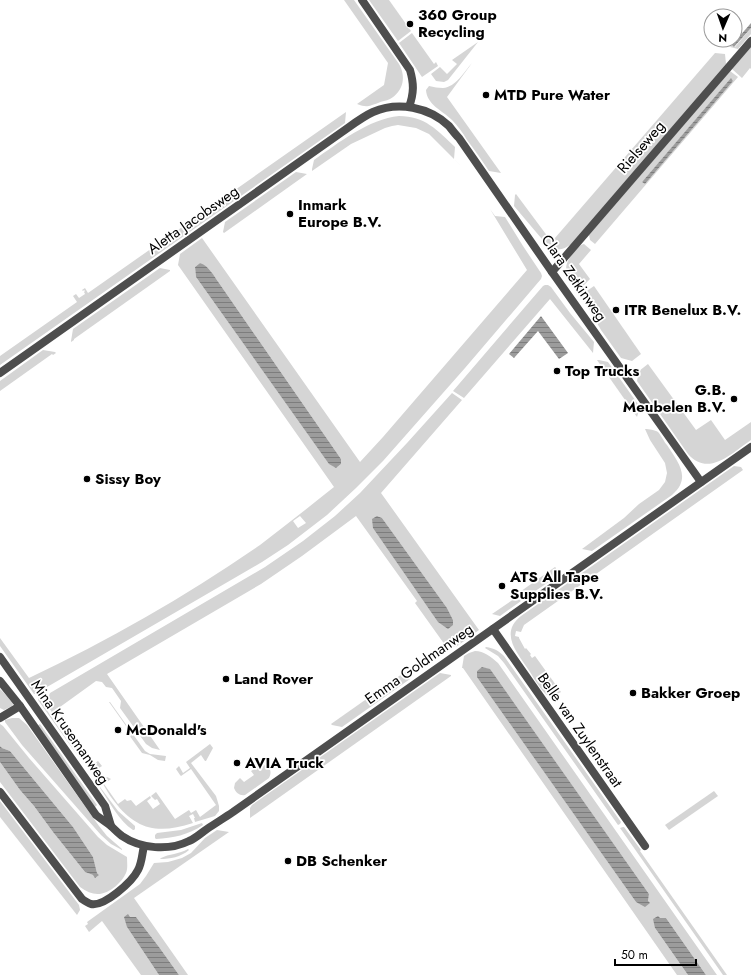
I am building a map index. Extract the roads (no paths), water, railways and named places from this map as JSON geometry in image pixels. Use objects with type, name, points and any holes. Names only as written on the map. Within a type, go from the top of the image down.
[{"type":"street","points":[[362,0],[410,70],[413,90],[412,100],[409,107]]},
{"type":"street","name":"Rielseweg","points":[[552,272],[751,41]]},
{"type":"street","name":"Clara Zetkinweg","points":[[409,107],[434,115],[448,126],[463,144],[701,482]]},
{"type":"street","name":"Aletta Jacobsweg","points":[[0,373],[372,112],[382,109],[409,107]]},
{"type":"street","name":"Emma Goldmanweg","points":[[144,846],[169,847],[188,842],[198,836],[751,447]]},
{"type":"street","name":"Belle van Zuylenstraat","points":[[493,629],[645,846]]},
{"type":"street","name":"Mina Krusemanweg","points":[[0,657],[105,806],[111,826]]},
{"type":"street","name":"Mina Krusemanweg","points":[[0,681],[20,706],[96,815],[111,826],[122,837],[144,846]]},
{"type":"street","points":[[0,718],[20,706]]},
{"type":"street","points":[[0,792],[82,899],[92,904],[100,903],[106,900],[126,886],[138,870],[144,846]]},
{"type":"place","name":"360 Group Recycling","points":[[410,24]]},
{"type":"place","name":"MTD Pure Water","points":[[486,95]]},
{"type":"place","name":"Inmark Europe B.V.","points":[[290,214]]},
{"type":"place","name":"ITR Benelux B.V.","points":[[616,310]]},
{"type":"place","name":"Top Trucks","points":[[557,371]]},
{"type":"place","name":"G.B. Meubelen B.V.","points":[[734,399]]},
{"type":"place","name":"Sissy Boy","points":[[87,479]]},
{"type":"place","name":"ATS All Tape Supplies B.V.","points":[[502,586]]},
{"type":"place","name":"Land Rover","points":[[226,679]]},
{"type":"place","name":"Bakker Groep","points":[[633,693]]},
{"type":"place","name":"McDonald's","points":[[118,730]]},
{"type":"place","name":"AVIA Truck","points":[[237,763]]},
{"type":"place","name":"DB Schenker","points":[[288,861]]}]
